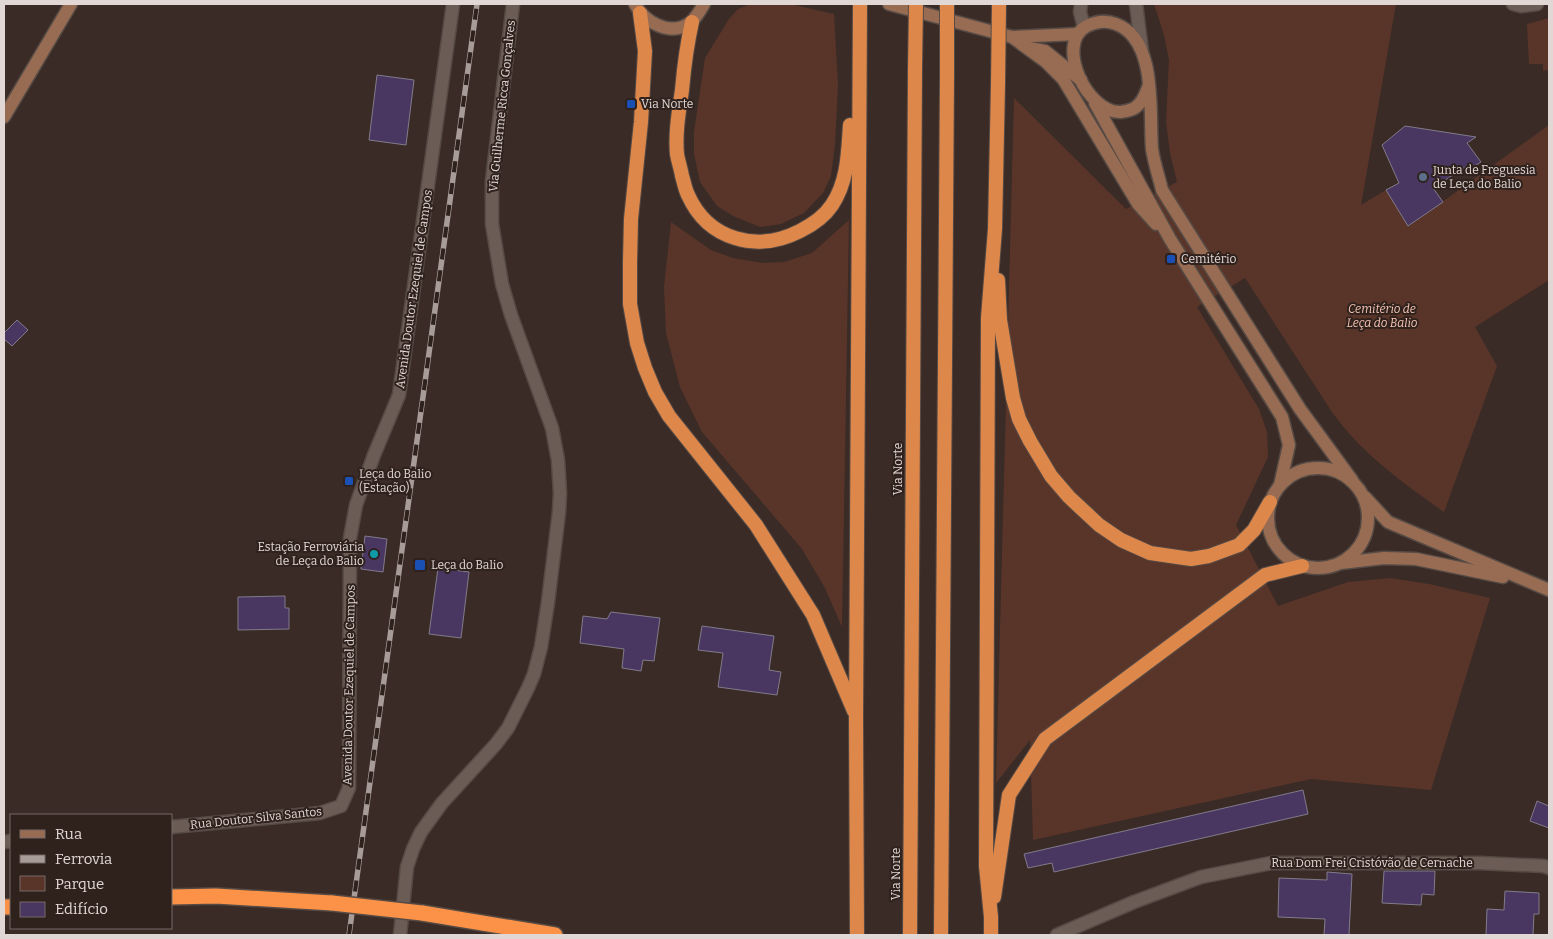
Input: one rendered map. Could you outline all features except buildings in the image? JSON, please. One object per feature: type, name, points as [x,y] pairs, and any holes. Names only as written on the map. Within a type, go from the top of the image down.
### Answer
[{"type":"highway","points":[[857,935],[856,718],[860,4]]},
{"type":"highway","name":"Via Norte","points":[[910,935],[916,4]]},
{"type":"highway","points":[[941,935],[947,4]]},
{"type":"highway","points":[[991,935],[986,866],[988,318],[995,229],[999,4]]},
{"type":"highway","points":[[638,8],[645,51],[641,122],[631,219],[630,304],[639,352],[655,392],[669,416],[756,525],[813,615],[856,718]]},
{"type":"highway","points":[[692,22],[677,127],[677,155],[688,194],[699,214],[711,227],[746,241],[771,242],[791,236],[813,225],[832,206],[841,190],[847,172],[853,76],[859,50]]},
{"type":"highway","points":[[995,229],[1000,320],[1013,398],[1030,441],[1051,476],[1069,497],[1099,525],[1121,540],[1150,553],[1191,559],[1209,556],[1239,545],[1254,530],[1270,502]]},
{"type":"highway","points":[[991,917],[1009,795],[1045,738],[1265,576],[1302,566]]},
{"type":"highway","points":[[172,897],[216,896],[332,902],[422,913],[555,935]]},
{"type":"main road","points":[[4,118],[71,4]]},
{"type":"main road","points":[[638,8],[653,23],[662,27],[678,28],[692,22],[704,4]]},
{"type":"main road","points":[[889,4],[1012,37],[1081,30],[1096,22],[1107,21],[1119,25],[1129,32],[1142,51],[1147,66],[1152,151],[1162,190],[1300,409],[1352,480],[1388,522],[1549,590]]},
{"type":"main road","points":[[1081,30],[1074,48],[1074,59],[1081,81],[1094,101],[1170,239],[1282,417],[1288,445],[1280,485],[1270,502],[1268,521],[1273,540],[1285,556],[1302,566],[1322,568],[1341,563],[1384,558],[1416,559],[1529,582]]},
{"type":"main road","points":[[1012,37],[1046,62],[1062,79],[1138,204],[1170,239]]},
{"type":"main road","points":[[1024,47],[1045,51],[1081,81]]},
{"type":"main road","points":[[1094,101],[1104,108],[1116,112],[1128,111],[1137,106],[1144,98],[1149,85]]},
{"type":"main road","points":[[1280,485],[1296,473],[1315,468],[1335,470],[1352,480]]},
{"type":"main road","points":[[1341,563],[1357,551],[1366,534],[1369,514],[1364,495]]},
{"type":"street","name":"Avenida Doutor Ezequiel de Campos","points":[[341,806],[349,788],[350,538],[356,505],[374,454],[399,394],[453,4]]},
{"type":"street","name":"Via Guilherme Ricca Gonçalves","points":[[400,935],[407,867],[421,832],[442,803],[496,744],[508,728],[534,674],[541,647],[548,602],[559,512],[558,460],[552,428],[511,315],[502,284],[492,224],[492,182],[513,4]]},
{"type":"street","points":[[1081,4],[1081,30]]},
{"type":"street","points":[[1136,4],[1142,51]]},
{"type":"street","points":[[1513,4],[1521,6],[1537,4]]},
{"type":"street","name":"Rua Doutor Silva Santos","points":[[172,827],[320,813],[341,806]]},
{"type":"street","name":"Rua Dom Frei Cristóvão de Cernache","points":[[1056,935],[1134,902],[1201,877],[1271,863],[1480,863],[1544,866],[1549,868]]},
{"type":"green space","points":[[751,4],[790,4],[834,14],[838,85],[835,145],[831,176],[823,193],[804,213],[781,224],[760,227],[733,216],[717,206],[700,182],[694,154],[694,132],[705,58],[729,19],[738,9]]},
{"type":"green space","name":"Cemitério de Leça do Balio","points":[[1154,4],[1396,4],[1361,205],[1386,190],[1409,226],[1549,125],[1549,280],[1475,327],[1497,366],[1444,512],[1384,467],[1344,427],[1332,412],[1245,278],[1197,307],[1259,409],[1267,432],[1268,457],[1236,525],[1278,606],[1348,582],[1390,578],[1429,584],[1490,598],[1431,790],[1311,779],[1033,840],[1030,740],[996,783],[1014,98],[1126,209],[1177,182],[1170,153],[1166,122],[1169,60],[1164,35]]},
{"type":"green space","points":[[1549,18],[1549,70],[1543,71],[1543,64],[1529,64],[1527,24]]},
{"type":"green space","points":[[849,220],[842,627],[825,588],[802,549],[702,432],[680,387],[666,333],[664,287],[671,222],[711,250],[733,258],[763,263],[784,262],[812,253]]},
{"type":"railway","points":[[349,935],[477,4]]},
{"type":"place","name":"Via Norte","points":[[631,104]]},
{"type":"place","name":"Junta de Freguesia de Leça do Balio","points":[[1423,177]]},
{"type":"place","name":"Cemitério","points":[[1171,259]]},
{"type":"place","name":"Leça do Balio (Estação)","points":[[349,481]]},
{"type":"place","name":"Estação Ferroviária de Leça do Balio","points":[[374,554]]},
{"type":"place","name":"Leça do Balio","points":[[420,565]]}]
